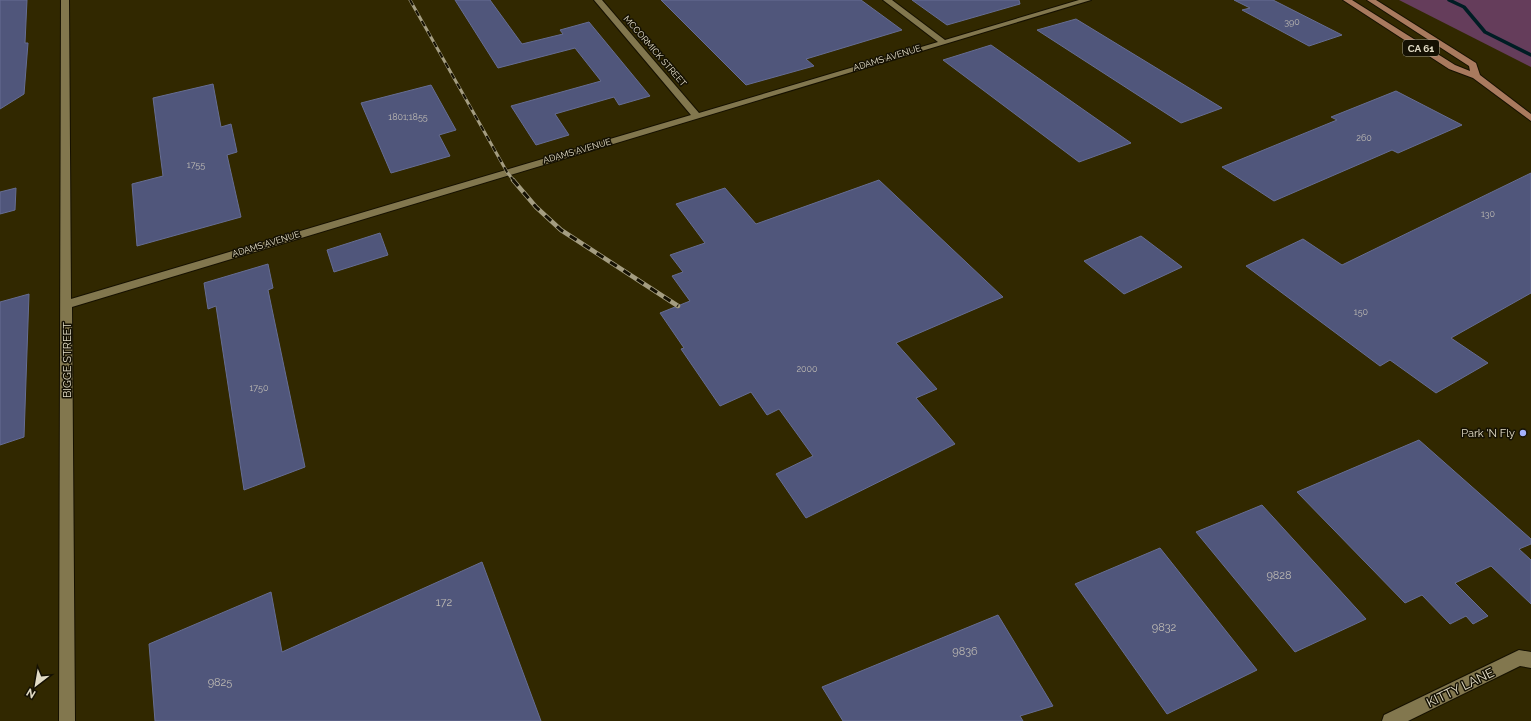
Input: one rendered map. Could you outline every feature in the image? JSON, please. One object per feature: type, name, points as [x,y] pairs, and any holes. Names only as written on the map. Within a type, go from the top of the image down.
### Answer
[{"type":"main road","name":"CA 61","points":[[1347,0],[1452,67],[1476,76],[1531,118]]},
{"type":"main road","name":"CA 61","points":[[1371,0],[1473,65],[1476,76]]},
{"type":"street","name":"BIGGE STREET","points":[[65,0],[67,721]]},
{"type":"street","name":"MCCORMICK STREET","points":[[598,0],[697,116]]},
{"type":"street","points":[[887,0],[943,42]]},
{"type":"street","name":"ADAMS AVENUE","points":[[67,304],[1087,0]]},
{"type":"street","name":"KITTY LANE","points":[[1390,721],[1519,658],[1531,660]]},
{"type":"shaded area","points":[[1399,0],[1531,0],[1531,67]]},
{"type":"building","points":[[0,0],[27,0],[25,43],[28,43],[24,94],[0,109]]},
{"type":"building","points":[[455,0],[490,0],[522,44],[563,34],[560,30],[589,22],[650,96],[619,105],[614,97],[555,114],[569,135],[536,145],[511,106],[601,81],[575,48],[498,68]]},
{"type":"building","points":[[661,0],[861,0],[902,30],[806,59],[814,66],[746,85]]},
{"type":"building","points":[[912,0],[1019,0],[1020,4],[947,25]]},
{"type":"building","points":[[1234,0],[1273,0],[1342,35],[1309,46],[1242,10],[1250,8]]},
{"type":"building","points":[[1076,19],[1222,108],[1181,123],[1037,30]]},
{"type":"building","points":[[991,45],[1131,143],[1079,162],[943,60]]},
{"type":"building","points":[[213,84],[221,127],[231,124],[237,152],[227,155],[241,217],[137,246],[132,184],[163,176],[153,98]]},
{"type":"building","points":[[431,85],[456,130],[439,135],[450,156],[391,173],[361,103]]},
{"type":"building","points":[[1396,91],[1462,125],[1398,153],[1392,150],[1274,201],[1222,167],[1337,120],[1331,117]]},
{"type":"building","points":[[1531,173],[1531,293],[1451,338],[1488,363],[1436,393],[1390,360],[1380,366],[1246,266],[1303,239],[1342,265]]},
{"type":"building","points":[[879,180],[1003,297],[896,343],[937,389],[916,398],[955,444],[806,518],[776,474],[813,456],[779,409],[767,415],[751,392],[720,406],[681,349],[684,348],[660,313],[690,301],[672,276],[683,272],[670,255],[705,243],[676,204],[725,188],[756,224]]},
{"type":"building","points":[[16,188],[15,210],[0,214],[0,192]]},
{"type":"building","points":[[380,233],[388,255],[334,272],[327,250]]},
{"type":"building","points":[[1141,236],[1182,267],[1124,294],[1084,261]]},
{"type":"building","points":[[268,264],[273,288],[268,290],[305,467],[244,490],[216,306],[208,309],[204,283]]},
{"type":"building","points":[[29,294],[24,437],[0,445],[0,302]]},
{"type":"building","points":[[1419,440],[1531,539],[1531,544],[1519,549],[1531,560],[1531,604],[1491,566],[1455,583],[1488,616],[1473,624],[1466,616],[1450,624],[1422,595],[1405,603],[1297,492]]},
{"type":"building","points":[[1262,505],[1366,619],[1295,652],[1196,532]]},
{"type":"building","points":[[1160,548],[1257,670],[1167,714],[1075,584]]},
{"type":"building","points":[[482,562],[541,721],[155,721],[149,644],[271,592],[282,652]]},
{"type":"building","points":[[998,615],[1053,706],[1020,716],[1023,721],[843,721],[822,687]]},
{"type":"waterway","points":[[1449,0],[1464,7],[1485,32],[1531,55]]},
{"type":"railway","points":[[410,0],[507,172],[514,181]]},
{"type":"railway","points":[[513,180],[536,207],[561,230],[678,306]]},
{"type":"place","name":"Park 'N Fly","points":[[1523,433]]}]
